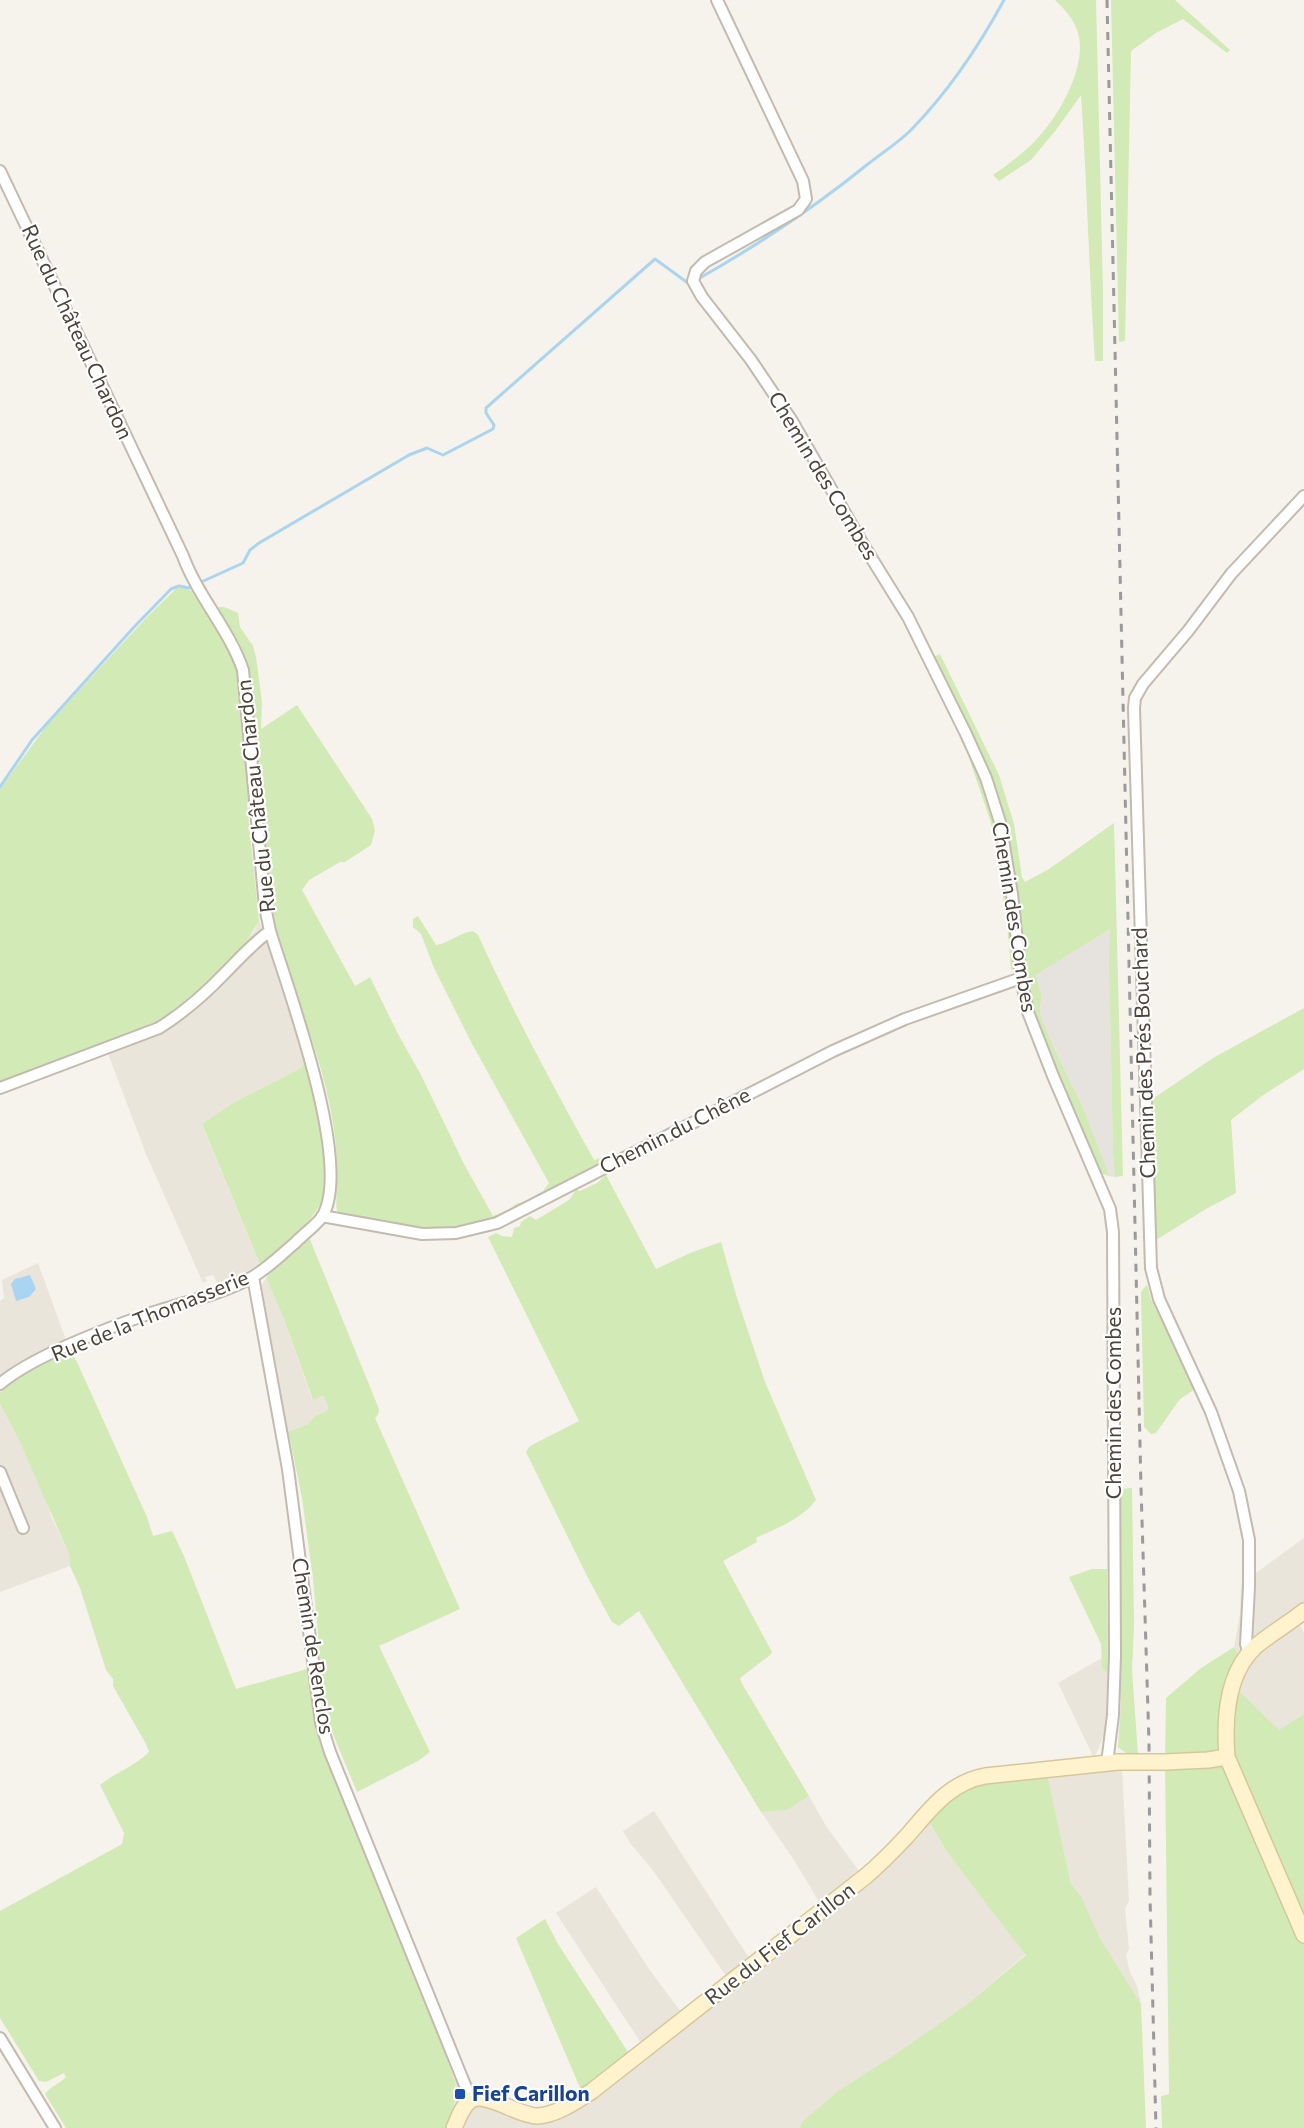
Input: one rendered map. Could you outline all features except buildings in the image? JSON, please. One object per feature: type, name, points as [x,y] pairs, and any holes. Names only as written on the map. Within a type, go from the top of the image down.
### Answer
[{"type":"street","name":"Chemin des Combes","points":[[717,0],[803,181],[806,199],[798,210],[698,268],[694,281],[792,421],[864,546],[908,616],[986,778],[1000,822],[1012,894],[1021,978],[1028,1012],[1039,1044],[1106,1197],[1112,1220],[1115,1655],[1112,1763]]},
{"type":"street","name":"Rue du Château Chardon","points":[[0,171],[196,586],[228,636],[243,670],[263,893],[270,931],[316,1082],[325,1121],[331,1181],[322,1216]]},
{"type":"street","name":"Chemin des Prés Bouchard","points":[[1249,1654],[1246,1644],[1250,1587],[1249,1540],[1242,1502],[1221,1437],[1201,1387],[1159,1299],[1151,1268],[1134,708],[1135,698],[1143,684],[1188,631],[1231,574],[1304,496]]},
{"type":"street","points":[[0,1088],[159,1028],[204,994],[253,944],[270,931]]},
{"type":"street","name":"Chemin du Chêne","points":[[322,1216],[422,1234],[456,1233],[497,1223],[832,1051],[904,1019],[1021,978]]},
{"type":"street","name":"Rue de la Thomasserie","points":[[0,1384],[31,1364],[65,1347],[126,1322],[253,1277],[283,1253],[322,1216]]},
{"type":"street","name":"Chemin de Renclos","points":[[253,1277],[288,1469],[316,1697],[323,1730],[471,2100]]},
{"type":"street","points":[[0,1472],[23,1528]]},
{"type":"street","points":[[1304,1611],[1263,1641],[1243,1661],[1233,1682],[1227,1715],[1227,1756],[1304,1935]]},
{"type":"street","name":"Rue du Fief Carillon","points":[[471,2100],[482,2098],[526,2115],[543,2115],[592,2091],[866,1876],[896,1848],[930,1809],[957,1785],[985,1776],[1112,1763],[1208,1760],[1227,1756]]},
{"type":"street","points":[[0,2038],[55,2128]]},
{"type":"street","points":[[454,2128],[464,2108],[471,2100]]},
{"type":"shaded area","points":[[259,920],[306,1060],[301,1068],[233,1103],[202,1125],[260,1264],[219,1286],[213,1275],[205,1277],[207,1281],[203,1283],[146,1154],[104,1043],[144,1028],[153,1022],[158,1023],[188,1000],[213,978],[254,932]]},
{"type":"shaded area","points":[[1110,929],[1115,1177],[1109,1176],[1104,1166],[1084,1110],[1041,1017],[1042,997],[1036,975]]},
{"type":"shaded area","points":[[38,1263],[70,1351],[15,1379],[0,1393],[0,1301],[4,1298],[2,1280]]},
{"type":"shaded area","points":[[266,1278],[284,1319],[312,1399],[323,1395],[328,1406],[327,1411],[316,1416],[308,1424],[285,1433],[260,1288]]},
{"type":"shaded area","points":[[0,1404],[46,1499],[51,1516],[69,1554],[70,1566],[0,1592]]},
{"type":"shaded area","points":[[1304,1538],[1304,1617],[1299,1622],[1304,1633],[1304,1714],[1279,1731],[1229,1681],[1239,1655],[1234,1647],[1240,1614],[1241,1584]]},
{"type":"shaded area","points":[[1102,1658],[1102,1667],[1108,1673],[1108,1715],[1105,1733],[1094,1758],[1058,1683]]},
{"type":"shaded area","points":[[1122,1769],[1129,1901],[1125,1909],[1129,1949],[1126,1955],[1141,2004],[1100,1938],[1081,1896],[1071,1884],[1048,1778]]},
{"type":"shaded area","points":[[809,1796],[826,1826],[859,1871],[879,1856],[919,1812],[930,1823],[947,1852],[1026,1954],[966,2005],[801,2123],[800,2128],[446,2128],[452,2118],[455,2081],[467,2079],[492,2094],[536,2110],[570,2097],[643,2046],[556,1913],[596,1887],[649,1969],[681,2012],[726,1976],[623,1831],[654,1811],[749,1958],[820,1903],[761,1812],[787,1810]]},
{"type":"green space","points":[[1055,0],[1096,0],[1103,361],[1095,361],[1081,95],[1031,160],[999,181],[993,175],[1024,152],[1043,132],[1070,88],[1080,55],[1079,39],[1075,25]]},
{"type":"green space","points":[[1111,0],[1175,0],[1230,50],[1227,53],[1183,19],[1156,33],[1131,51],[1125,341],[1119,342]]},
{"type":"green space","points":[[177,588],[197,593],[224,643],[233,654],[241,676],[252,801],[247,804],[259,921],[243,947],[213,978],[158,1023],[153,1022],[144,1028],[0,1081],[0,789],[47,725],[146,618]]},
{"type":"green space","points":[[213,607],[224,607],[238,613],[240,627],[253,646],[262,702],[261,729],[297,705],[372,819],[375,831],[371,845],[345,862],[340,862],[309,880],[302,890],[355,986],[370,977],[464,1164],[493,1216],[528,1200],[543,1191],[549,1183],[471,1042],[434,968],[421,934],[413,927],[413,919],[418,916],[436,945],[468,932],[473,931],[478,935],[534,1049],[594,1160],[608,1156],[609,1159],[502,1216],[461,1228],[430,1231],[343,1217],[338,1212],[336,1207],[337,1159],[325,1085],[315,1049],[303,1014],[300,1012],[267,897],[275,889],[267,889],[247,667]]},
{"type":"green space","points":[[940,654],[999,775],[1014,824],[1022,877],[1025,882],[1049,869],[1114,823],[1123,1176],[1115,1177],[1113,1154],[1110,929],[1036,975],[1042,997],[1041,1017],[1084,1110],[1109,1176],[1100,1173],[1033,1019],[1024,967],[1011,970],[1007,923],[994,838],[969,758],[978,753],[933,657]]},
{"type":"green space","points":[[1304,1008],[1304,1069],[1262,1096],[1231,1120],[1236,1193],[1156,1240],[1152,1179],[1151,1100],[1213,1058]]},
{"type":"green space","points":[[306,1060],[325,1151],[325,1187],[321,1202],[310,1219],[285,1244],[260,1264],[202,1124],[233,1103],[301,1068]]},
{"type":"green space","points":[[606,1175],[656,1269],[721,1242],[765,1382],[816,1500],[804,1513],[756,1538],[757,1542],[723,1561],[772,1652],[740,1678],[809,1796],[787,1810],[761,1812],[639,1611],[619,1626],[612,1622],[526,1452],[530,1446],[579,1421],[488,1237],[496,1233],[512,1237],[514,1228],[520,1226],[521,1222],[530,1216],[536,1220],[569,1200],[576,1190],[580,1191],[597,1183]]},
{"type":"green space","points":[[309,1237],[379,1409],[375,1418],[460,1609],[379,1646],[430,1752],[418,1761],[357,1792],[328,1722],[302,1498],[290,1439],[285,1433],[308,1424],[315,1416],[327,1411],[328,1406],[323,1395],[313,1400],[284,1319],[266,1278],[275,1266]]},
{"type":"green space","points":[[1147,1284],[1151,1299],[1195,1386],[1192,1391],[1180,1399],[1156,1433],[1151,1434],[1144,1427],[1141,1292]]},
{"type":"green space","points":[[70,1351],[147,1517],[153,1536],[172,1531],[236,1689],[307,1669],[317,1721],[398,1926],[455,2081],[453,2111],[446,2128],[66,2128],[45,2094],[66,2077],[64,2073],[46,2082],[39,2081],[0,2018],[0,1911],[122,1844],[124,1833],[100,1785],[149,1752],[113,1686],[113,1679],[106,1670],[80,1588],[70,1566],[69,1554],[19,1440],[0,1404],[0,1393],[15,1379]]},
{"type":"green space","points":[[1132,1488],[1134,1625],[1132,1669],[1138,1755],[1127,1754],[1118,1747],[1121,1703],[1118,1669],[1119,1489]]},
{"type":"green space","points":[[1092,1569],[1107,1569],[1108,1673],[1102,1667],[1101,1644],[1069,1577]]},
{"type":"green space","points":[[1234,1647],[1239,1655],[1229,1681],[1279,1730],[1304,1714],[1304,2128],[1162,2128],[1161,2096],[1169,2094],[1166,1698],[1201,1668]]},
{"type":"green space","points":[[1048,1778],[1071,1884],[1081,1896],[1100,1938],[1141,2004],[1146,2128],[800,2128],[801,2123],[837,2092],[966,2005],[1026,1955],[947,1852],[930,1823],[952,1800],[969,1788],[991,1781]]},
{"type":"green space","points":[[545,1919],[558,1944],[630,2055],[581,2090],[516,1938]]},
{"type":"water","points":[[30,1275],[36,1289],[29,1297],[16,1301],[11,1284],[15,1279]]},
{"type":"waterway","points":[[698,279],[807,210],[906,134],[938,100],[962,68],[1004,0]]},
{"type":"waterway","points":[[199,583],[243,563],[250,550],[259,543],[409,455],[427,448],[443,455],[493,429],[494,425],[486,413],[486,408],[655,259],[688,283]]},
{"type":"waterway","points":[[0,787],[32,740],[135,626],[171,589],[179,586],[190,588],[193,586]]},
{"type":"railway","points":[[1107,0],[1141,1488],[1149,1743],[1156,2128]]},
{"type":"place","name":"Fief Carillon","points":[[460,2094]]}]
